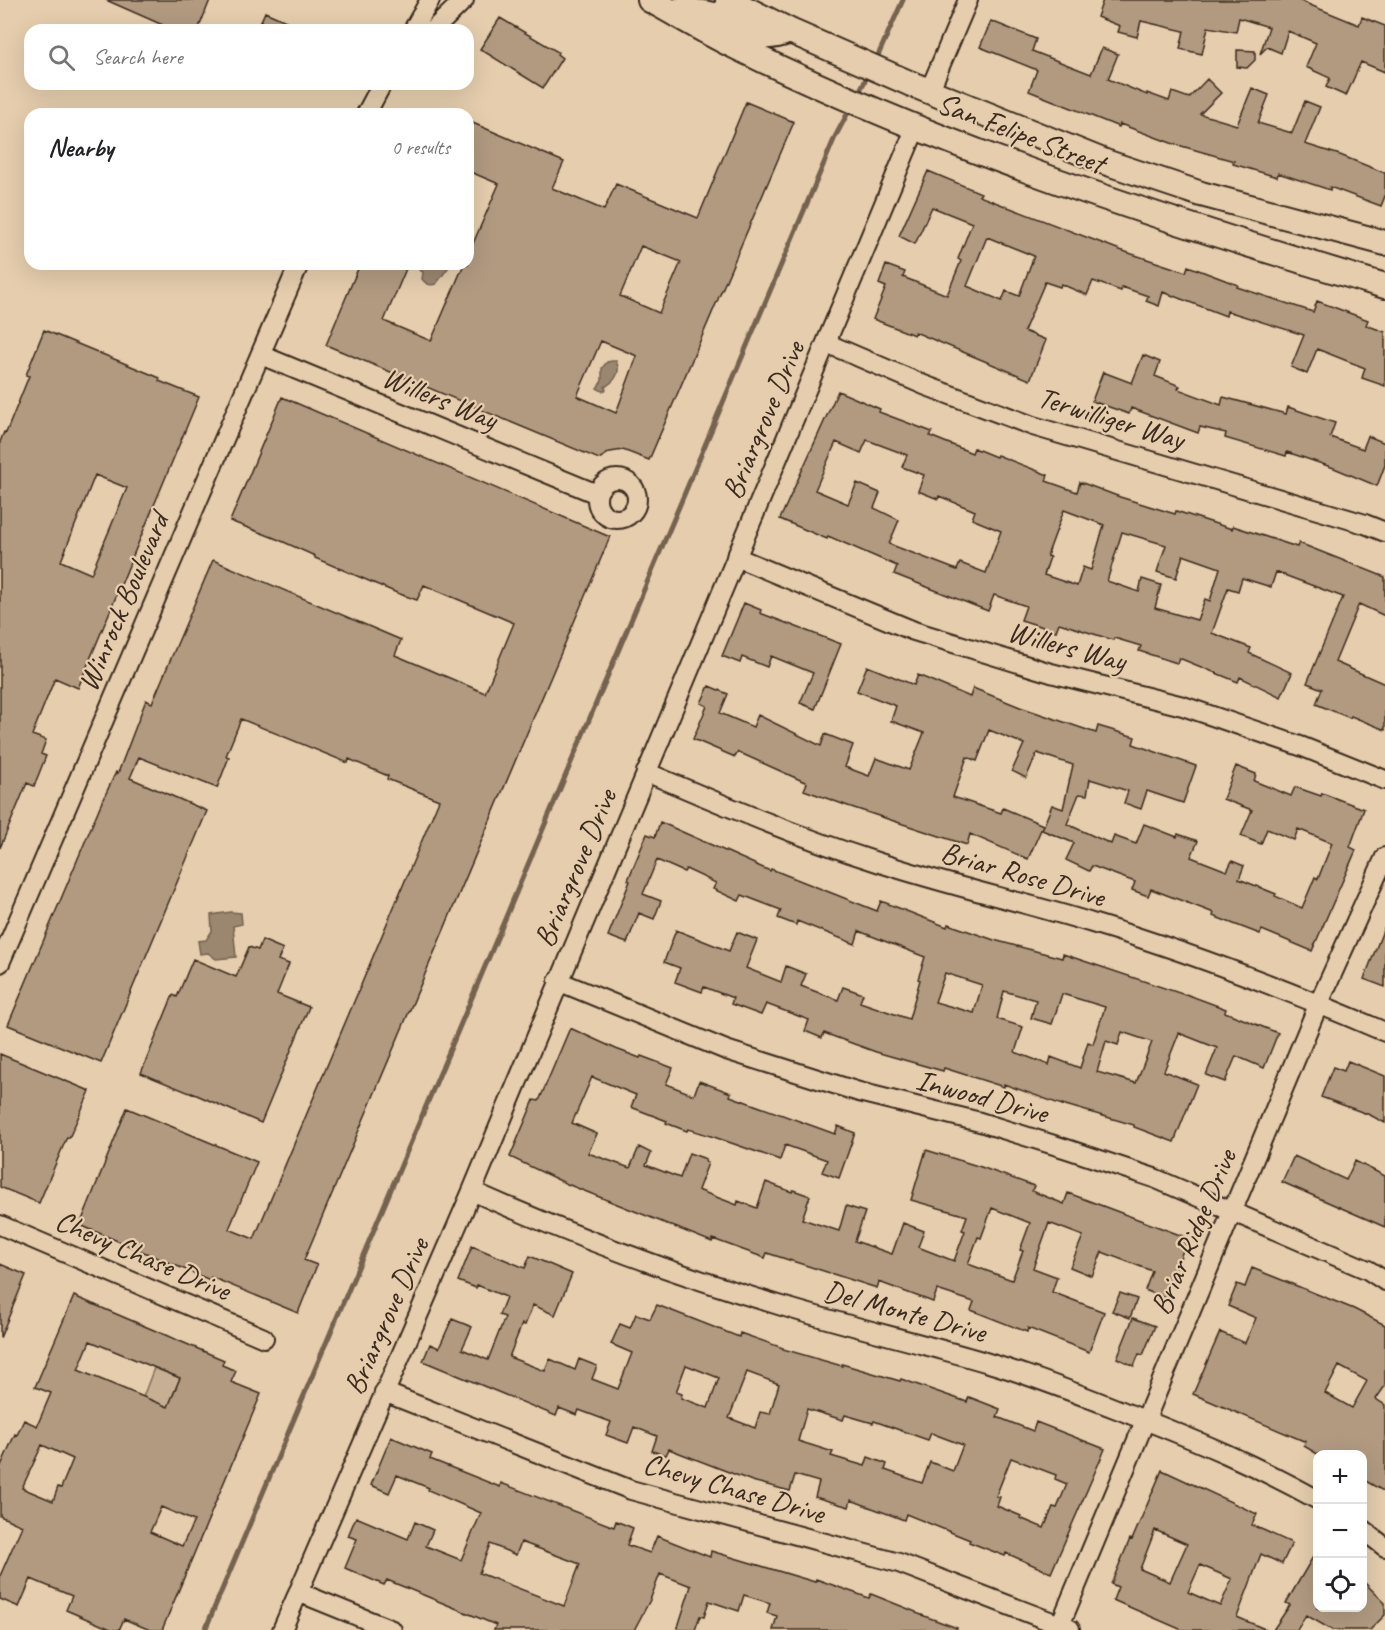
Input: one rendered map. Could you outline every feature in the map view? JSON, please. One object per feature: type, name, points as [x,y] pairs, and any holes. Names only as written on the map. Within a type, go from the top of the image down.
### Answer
[{"type":"main road","name":"San Felipe Street","points":[[728,0],[843,55],[1105,162],[1201,194],[1385,243]]},
{"type":"main road","name":"San Felipe Street","points":[[657,4],[732,45],[832,93],[916,127],[1130,207],[1385,286]]},
{"type":"main road","points":[[657,4],[719,16],[760,37],[775,37],[790,31]]},
{"type":"main road","points":[[1257,248],[1268,211]]},
{"type":"street","points":[[416,24],[429,0]]},
{"type":"street","points":[[439,24],[464,0]]},
{"type":"street","points":[[919,87],[968,0]]},
{"type":"street","points":[[369,108],[379,90]]},
{"type":"street","name":"Briargrove Drive","points":[[282,1630],[472,1191],[916,127]]},
{"type":"street","name":"Winrock Boulevard","points":[[0,962],[296,270]]},
{"type":"street","name":"Terwilliger Way","points":[[826,344],[924,385],[1033,426],[1365,524],[1385,532]]},
{"type":"street","name":"Willers Way","points":[[261,355],[597,494]]},
{"type":"street","name":"Willers Way","points":[[736,558],[914,631],[1051,673],[1183,706],[1303,747],[1385,780]]},
{"type":"street","name":"Briar Rose Drive","points":[[646,772],[753,818],[874,862],[1164,945],[1319,1004],[1385,1032]]},
{"type":"street","name":"Briar Ridge Drive","points":[[1063,1628],[1146,1420],[1319,1004],[1385,857]]},
{"type":"street","name":"Inwood Drive","points":[[558,981],[726,1050],[859,1092],[980,1122],[1154,1178],[1368,1270],[1385,1281]]},
{"type":"street","name":"Del Monte Drive","points":[[472,1191],[669,1270],[783,1307],[994,1365],[1068,1390],[1211,1446],[1287,1482],[1313,1498]]},
{"type":"street","name":"Chevy Chase Drive","points":[[0,1225],[264,1338]]},
{"type":"street","name":"Chevy Chase Drive","points":[[384,1392],[631,1490],[899,1563],[1063,1628]]},
{"type":"street","points":[[1367,1533],[1385,1547]]},
{"type":"street","points":[[298,1592],[392,1630]]},
{"type":"shaded area","points":[[419,270],[446,270],[436,284],[431,285],[422,279],[423,272]]},
{"type":"shaded area","points":[[616,361],[618,373],[605,387],[606,390],[602,391],[597,388],[602,381],[602,368],[607,362]]},
{"type":"shaded area","points":[[241,913],[242,924],[233,926],[236,957],[216,959],[208,953],[200,954],[198,941],[206,940],[212,931],[211,915]]},
{"type":"shaded area","points":[[154,1368],[180,1378],[168,1407],[143,1397]]},
{"type":"building","points":[[106,0],[210,0],[200,24],[160,24]]},
{"type":"building","points":[[1103,0],[1298,0],[1359,25],[1362,17],[1385,26],[1385,72],[1361,62],[1346,96],[1326,87],[1330,78],[1306,67],[1316,43],[1288,31],[1281,53],[1267,47],[1260,54],[1269,27],[1239,18],[1236,32],[1208,27],[1202,54],[1180,49],[1184,31],[1141,21],[1137,37],[1118,32],[1120,26],[1097,17]]},
{"type":"building","points":[[265,12],[293,24],[260,24]]},
{"type":"building","points":[[500,18],[558,52],[557,54],[562,58],[543,88],[480,49]]},
{"type":"building","points":[[991,21],[1036,39],[1032,51],[1091,74],[1102,48],[1118,54],[1108,79],[1147,95],[1147,93],[1169,101],[1172,92],[1189,98],[1207,79],[1221,93],[1200,114],[1237,125],[1252,88],[1269,95],[1258,123],[1292,133],[1305,101],[1320,107],[1305,144],[1385,173],[1385,196],[1381,206],[1330,187],[1330,190],[1278,173],[1277,177],[1120,124],[1119,127],[1029,91],[1037,70],[980,47]]},
{"type":"building","points":[[1237,50],[1255,51],[1255,60],[1247,68],[1237,67]]},
{"type":"building","points":[[746,102],[794,122],[649,460],[623,450],[610,452],[599,459],[326,345],[357,270],[405,270],[384,321],[431,341],[461,270],[474,270],[474,241],[499,184],[474,174],[474,124],[564,162],[552,188],[604,210],[616,184],[698,218]],"holes":[[[641,246],[681,262],[659,313],[620,296]],[[601,341],[637,356],[616,413],[577,396]]]},
{"type":"building","points":[[928,171],[981,193],[979,196],[1120,250],[1186,272],[1188,266],[1238,285],[1237,287],[1313,312],[1317,301],[1368,320],[1366,325],[1385,332],[1385,386],[1362,378],[1365,368],[1317,349],[1307,374],[1291,367],[1304,335],[1227,311],[1226,316],[1163,292],[1159,306],[1146,301],[1148,296],[1122,287],[1121,291],[1093,281],[1087,295],[1061,284],[1060,287],[1045,282],[1024,331],[1046,340],[1030,380],[915,332],[914,335],[873,319],[886,287],[879,284],[886,265],[905,272],[903,277],[947,295],[961,261],[958,259],[972,223],[932,207],[915,244],[899,236]],"holes":[[[987,237],[1034,256],[1019,296],[1006,291],[1002,301],[967,286]]]},
{"type":"building","points":[[44,330],[160,378],[159,381],[199,397],[78,688],[55,678],[32,735],[46,740],[41,754],[46,756],[34,786],[27,783],[0,848],[0,442],[4,432],[6,433],[29,376],[26,375]],"holes":[[[95,475],[127,488],[91,574],[61,561]]]},
{"type":"building","points":[[1143,355],[1160,362],[1155,376],[1180,386],[1178,389],[1221,405],[1223,397],[1286,414],[1288,407],[1335,423],[1330,437],[1363,449],[1368,436],[1385,443],[1385,465],[1377,486],[1287,452],[1286,456],[1225,438],[1226,433],[1200,427],[1198,433],[1131,408],[1129,414],[1092,401],[1103,372],[1132,383]]},
{"type":"building","points":[[838,391],[880,409],[879,412],[932,432],[930,436],[972,453],[974,448],[996,457],[997,455],[1048,475],[1046,481],[1077,492],[1080,482],[1175,514],[1176,511],[1232,529],[1233,526],[1297,547],[1299,543],[1385,577],[1385,616],[1359,604],[1335,662],[1385,684],[1385,730],[1316,704],[1322,689],[1307,683],[1343,597],[1276,572],[1271,587],[1242,578],[1238,591],[1228,588],[1212,633],[1251,648],[1249,653],[1292,673],[1281,697],[1240,677],[1238,682],[1179,658],[1177,663],[1139,651],[1141,646],[1114,638],[1113,640],[1059,623],[1056,631],[1021,620],[1026,606],[994,595],[988,611],[894,574],[897,566],[828,536],[827,539],[780,519]],"holes":[[[867,440],[907,455],[902,467],[924,475],[918,491],[938,499],[939,496],[975,511],[972,519],[1001,531],[986,573],[960,563],[957,570],[889,544],[899,520],[874,508],[880,493],[857,483],[848,504],[815,490],[836,442],[861,453]],[[1064,510],[1104,525],[1091,570],[1083,567],[1077,586],[1044,575],[1050,557],[1047,556]],[[1122,532],[1166,545],[1157,572],[1176,578],[1183,555],[1220,568],[1210,601],[1205,599],[1197,620],[1155,608],[1161,585],[1142,579],[1139,592],[1107,581]]]},
{"type":"building","points":[[282,397],[610,537],[304,1260],[317,1265],[298,1313],[211,1277],[210,1280],[80,1225],[127,1108],[257,1162],[229,1229],[254,1239],[439,800],[387,779],[388,776],[349,759],[348,763],[241,719],[226,756],[229,757],[217,788],[139,757],[130,778],[207,811],[101,1063],[8,1025],[100,806],[116,772],[118,773],[146,700],[152,703],[213,560],[401,640],[395,655],[485,693],[514,623],[424,585],[417,600],[397,593],[277,539],[230,521]]},
{"type":"building","points":[[744,603],[761,610],[760,613],[841,644],[815,709],[800,703],[813,673],[771,656],[767,667],[742,657],[740,663],[722,656]]},
{"type":"building","points":[[867,666],[914,685],[918,675],[970,697],[973,688],[1096,733],[1098,726],[1135,737],[1133,744],[1196,766],[1183,803],[1147,791],[1141,809],[1124,803],[1128,791],[1090,779],[1087,795],[1079,794],[1067,824],[1111,844],[1114,836],[1136,844],[1144,824],[1177,837],[1178,834],[1198,841],[1191,857],[1227,871],[1232,861],[1244,866],[1239,879],[1276,894],[1275,896],[1302,908],[1315,877],[1318,879],[1332,843],[1298,829],[1294,840],[1267,829],[1261,844],[1241,836],[1252,810],[1223,799],[1236,766],[1256,774],[1254,781],[1291,796],[1295,787],[1321,796],[1322,793],[1364,809],[1350,847],[1356,850],[1312,951],[1262,930],[1260,934],[1213,916],[1214,913],[1151,889],[1148,896],[1132,890],[1135,882],[1092,866],[1089,871],[1066,860],[1074,843],[1042,830],[1052,805],[1063,809],[1073,765],[1037,753],[1026,778],[1012,771],[1024,744],[989,730],[977,761],[967,757],[953,797],[1001,813],[1003,808],[1043,825],[1028,859],[970,834],[967,845],[848,806],[804,790],[807,783],[738,752],[735,757],[693,739],[707,706],[701,703],[709,686],[728,694],[720,713],[753,727],[758,715],[821,746],[825,734],[853,745],[845,767],[869,776],[876,758],[909,770],[924,733],[891,721],[896,706],[857,691]]},
{"type":"building","points":[[660,822],[770,871],[771,869],[877,911],[881,901],[947,927],[948,924],[994,940],[1062,958],[1063,954],[1186,994],[1226,1009],[1225,1012],[1278,1033],[1264,1068],[1236,1056],[1225,1082],[1206,1075],[1217,1048],[1179,1033],[1164,1071],[1197,1084],[1174,1142],[1134,1127],[1134,1125],[1062,1105],[1004,1084],[1004,1087],[944,1068],[943,1071],[876,1052],[824,1033],[822,1038],[805,1031],[809,1020],[766,1004],[761,1015],[731,1004],[733,998],[704,987],[702,992],[675,982],[680,968],[664,962],[676,930],[729,951],[737,932],[757,940],[746,968],[781,982],[786,966],[806,974],[801,986],[838,1000],[843,987],[863,994],[860,1002],[909,1019],[925,957],[859,931],[855,944],[797,921],[796,925],[778,918],[781,910],[742,895],[739,901],[713,889],[716,883],[686,869],[684,872],[657,860],[643,894],[661,901],[654,919],[639,913],[627,943],[608,936],[647,834],[655,837]],"holes":[[[945,973],[982,985],[974,1013],[935,1002]],[[1004,991],[1036,1000],[1031,1018],[1052,1024],[1062,994],[1105,1007],[1093,1044],[1088,1042],[1080,1068],[1051,1057],[1049,1065],[1015,1052],[1023,1027],[997,1019]],[[1122,1032],[1152,1042],[1136,1083],[1097,1072],[1106,1041],[1118,1045]]]},
{"type":"building","points":[[1385,928],[1385,987],[1364,979]]},
{"type":"building","points":[[262,940],[283,949],[278,960],[289,964],[277,994],[309,1007],[261,1123],[141,1073],[173,995],[177,997],[193,959],[236,977],[249,947],[258,950]]},
{"type":"building","points":[[570,1028],[616,1049],[673,1068],[666,1084],[694,1095],[699,1081],[731,1093],[730,1096],[835,1134],[838,1126],[855,1133],[839,1178],[822,1172],[827,1160],[785,1145],[780,1160],[666,1123],[667,1121],[631,1107],[636,1095],[592,1077],[572,1123],[597,1134],[588,1153],[630,1168],[639,1147],[651,1153],[646,1165],[680,1178],[689,1153],[706,1159],[708,1163],[698,1190],[737,1205],[738,1201],[757,1208],[766,1182],[810,1196],[802,1219],[839,1231],[846,1206],[865,1212],[855,1241],[892,1254],[903,1223],[924,1231],[918,1247],[954,1261],[965,1231],[962,1230],[967,1216],[911,1200],[926,1150],[1034,1186],[1032,1191],[1064,1204],[1068,1193],[1188,1238],[1164,1298],[1145,1290],[1152,1271],[1102,1252],[1092,1276],[1070,1267],[1083,1236],[1049,1223],[1033,1268],[1057,1277],[1052,1292],[1104,1312],[1089,1352],[1028,1328],[1027,1332],[971,1310],[974,1302],[937,1290],[933,1302],[879,1282],[877,1288],[767,1253],[765,1258],[713,1239],[712,1242],[567,1184],[510,1157],[534,1100],[539,1101]],"holes":[[[992,1208],[1030,1223],[1012,1280],[968,1264]]]},
{"type":"building","points":[[0,1054],[90,1091],[69,1138],[67,1137],[39,1203],[0,1187]]},
{"type":"building","points":[[1348,1061],[1385,1076],[1385,1123],[1321,1097],[1333,1067],[1344,1071]]},
{"type":"building","points":[[1294,1156],[1346,1180],[1355,1161],[1385,1176],[1385,1227],[1282,1182]]},
{"type":"building","points":[[472,1246],[525,1268],[530,1256],[572,1274],[555,1315],[533,1305],[525,1325],[522,1324],[509,1357],[545,1371],[550,1359],[575,1370],[579,1359],[597,1366],[592,1379],[618,1389],[632,1353],[611,1344],[620,1324],[630,1328],[636,1314],[650,1319],[657,1305],[739,1337],[740,1333],[783,1349],[842,1366],[842,1364],[900,1381],[901,1379],[967,1402],[969,1397],[1000,1409],[997,1417],[1033,1431],[1036,1422],[1105,1449],[1051,1573],[1006,1553],[1005,1556],[969,1542],[970,1540],[906,1514],[904,1520],[851,1500],[849,1507],[815,1497],[819,1482],[795,1475],[790,1491],[752,1481],[669,1449],[666,1455],[652,1451],[657,1436],[634,1427],[628,1443],[606,1435],[611,1422],[579,1410],[577,1415],[559,1408],[556,1416],[423,1361],[430,1344],[439,1348],[452,1319],[472,1327],[462,1349],[488,1360],[505,1317],[499,1315],[506,1297],[477,1285],[476,1288],[458,1281]],"holes":[[[686,1365],[719,1378],[708,1408],[681,1398],[682,1394],[676,1392]],[[747,1372],[779,1384],[770,1414],[760,1412],[755,1428],[729,1418]],[[807,1409],[843,1420],[845,1415],[873,1423],[874,1421],[928,1440],[931,1433],[963,1445],[953,1471],[930,1462],[922,1483],[885,1470],[887,1464],[868,1457],[865,1466],[831,1456],[833,1452],[798,1441]],[[1011,1458],[1056,1475],[1055,1479],[1067,1484],[1057,1508],[1053,1507],[1044,1528],[997,1506],[1000,1497],[996,1496]]]},
{"type":"building","points":[[0,1264],[26,1275],[0,1338]]},
{"type":"building","points":[[1252,1268],[1354,1309],[1385,1325],[1385,1386],[1376,1399],[1385,1405],[1385,1492],[1367,1482],[1367,1450],[1313,1451],[1304,1446],[1306,1442],[1193,1394],[1220,1332],[1245,1343],[1256,1318],[1228,1306],[1237,1284],[1245,1287]],"holes":[[[1339,1366],[1367,1381],[1352,1408],[1325,1393]]]},
{"type":"building","points":[[1120,1293],[1137,1299],[1130,1318],[1112,1311]]},
{"type":"building","points":[[74,1296],[224,1360],[222,1365],[236,1371],[231,1382],[261,1394],[162,1630],[150,1630],[124,1619],[119,1630],[113,1630],[66,1610],[72,1596],[31,1579],[19,1607],[0,1599],[0,1576],[22,1526],[0,1516],[0,1468],[24,1420],[37,1426],[51,1393],[35,1387]],"holes":[[[90,1341],[180,1378],[168,1407],[78,1370]],[[42,1445],[73,1459],[53,1501],[22,1488]],[[161,1507],[194,1521],[182,1546],[150,1532]]]},
{"type":"building","points":[[1133,1318],[1155,1326],[1143,1355],[1139,1354],[1134,1366],[1117,1358]]},
{"type":"building","points":[[391,1437],[432,1454],[430,1459],[500,1487],[501,1483],[614,1527],[616,1521],[633,1528],[627,1545],[650,1553],[657,1536],[710,1557],[711,1551],[815,1582],[816,1579],[869,1598],[871,1594],[957,1628],[956,1630],[773,1630],[777,1616],[767,1613],[770,1603],[744,1595],[739,1611],[709,1601],[704,1617],[700,1616],[695,1630],[677,1630],[691,1586],[660,1574],[650,1600],[634,1630],[494,1630],[496,1625],[387,1580],[384,1585],[345,1568],[357,1539],[348,1536],[356,1517],[408,1539],[415,1522],[433,1530],[426,1546],[461,1560],[481,1513],[397,1475],[389,1493],[371,1485]],"holes":[[[521,1542],[580,1564],[564,1606],[479,1573],[490,1544],[516,1555]]]},
{"type":"building","points":[[1162,1470],[1257,1514],[1252,1525],[1292,1543],[1282,1564],[1261,1554],[1237,1617],[1267,1630],[1182,1630],[1113,1600],[1118,1587],[1111,1584],[1130,1539],[1132,1540]],"holes":[[[1155,1530],[1187,1544],[1170,1582],[1140,1569]],[[1200,1565],[1232,1579],[1220,1606],[1188,1592]]]},
{"type":"building","points":[[1313,1557],[1313,1612],[1367,1612],[1367,1585],[1385,1603],[1385,1615],[1370,1630],[1332,1630],[1306,1615],[1297,1630],[1273,1630],[1290,1605],[1286,1603]]},
{"type":"waterway","points":[[875,62],[903,0]]},
{"type":"waterway","points":[[857,96],[869,73]]},
{"type":"waterway","points":[[205,1630],[835,137],[851,107]]}]
